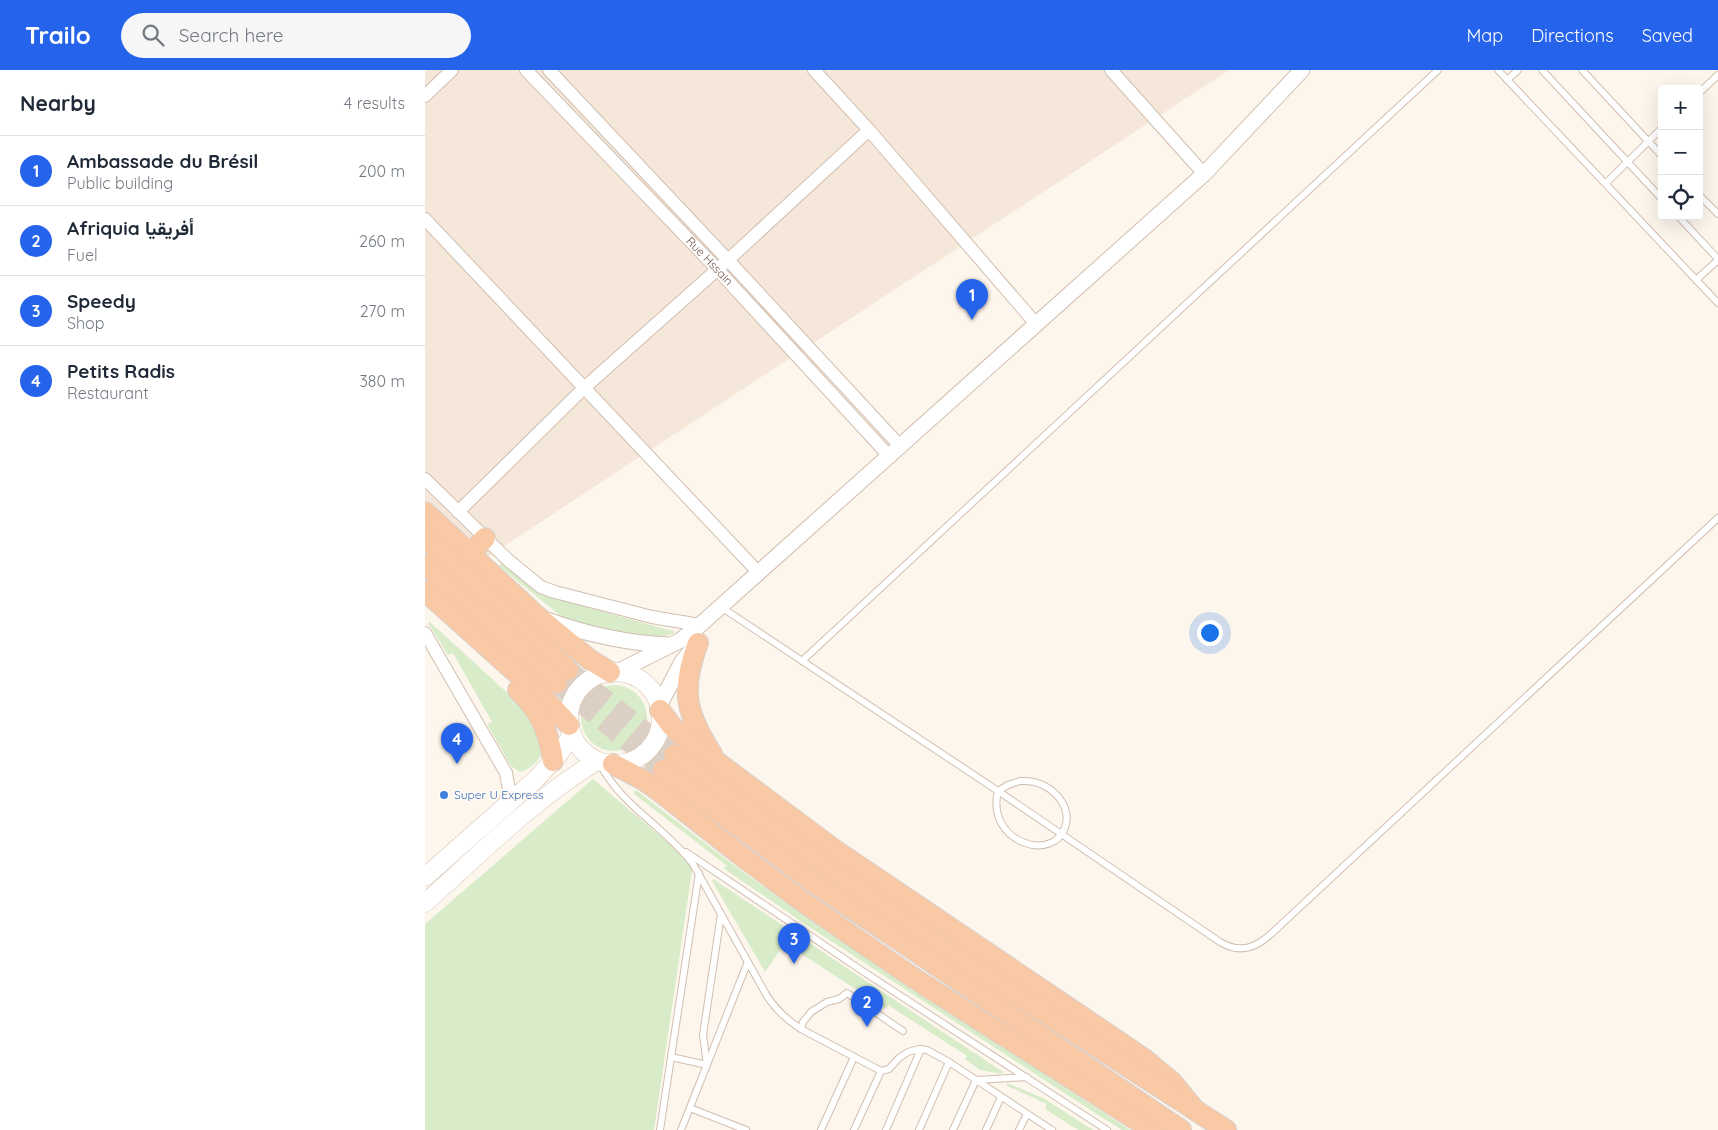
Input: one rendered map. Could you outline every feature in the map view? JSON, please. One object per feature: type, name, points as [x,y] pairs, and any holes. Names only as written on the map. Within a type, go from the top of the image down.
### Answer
[{"type":"highway","points":[[425,512],[538,617],[589,659],[614,672]]},
{"type":"highway","points":[[425,537],[563,676],[425,564]]},
{"type":"highway","points":[[470,554],[485,538]]},
{"type":"highway","points":[[425,591],[541,695],[570,730]]},
{"type":"highway","points":[[699,634],[691,662],[687,701],[694,724],[719,765]]},
{"type":"highway","points":[[483,643],[486,653],[497,670],[528,700],[541,718],[549,739],[553,761]]},
{"type":"highway","points":[[659,708],[671,725],[682,736],[835,850],[1143,1058],[1172,1082],[1195,1110]]},
{"type":"highway","points":[[603,762],[645,781],[802,901],[921,982],[1152,1130]]},
{"type":"highway","points":[[1181,1130],[814,883],[668,762],[913,926],[1226,1130]]},
{"type":"main road","points":[[425,877],[536,779],[553,761],[570,730],[571,706],[578,690],[593,678],[614,672],[628,674],[639,679],[651,691],[659,708],[661,722],[653,744],[646,753],[625,764],[603,762],[582,751],[570,730]]},
{"type":"main road","points":[[425,903],[516,822],[565,782],[603,762]]},
{"type":"street","points":[[425,96],[452,70]]},
{"type":"street","name":"Rue Hssain","points":[[525,70],[896,452]]},
{"type":"street","name":"Rue Hssain","points":[[549,70],[728,260],[896,452]]},
{"type":"street","points":[[813,70],[869,130],[1036,324]]},
{"type":"street","points":[[1111,70],[1204,174]]},
{"type":"street","points":[[659,708],[682,662],[699,634],[721,607],[1204,174],[1302,70]]},
{"type":"street","points":[[458,512],[585,388],[869,130]]},
{"type":"street","points":[[425,219],[758,572]]},
{"type":"street","points":[[425,479],[485,538],[541,587],[652,617],[699,634]]},
{"type":"street","points":[[538,617],[589,634],[649,644],[670,645]]},
{"type":"street","points":[[425,633],[506,773],[509,790],[504,807]]},
{"type":"street","points":[[614,672],[681,640],[699,634]]},
{"type":"street","points":[[506,773],[521,780],[536,779]]},
{"type":"lane","points":[[802,661],[1438,70]]},
{"type":"lane","points":[[1497,70],[1606,183],[1718,304]]},
{"type":"lane","points":[[1507,80],[1518,70]]},
{"type":"lane","points":[[1542,70],[1658,195]]},
{"type":"lane","points":[[1582,70],[1658,152]]},
{"type":"lane","points":[[1703,89],[1718,75]]},
{"type":"lane","points":[[1606,183],[1660,130]]},
{"type":"lane","points":[[1703,198],[1718,214]]},
{"type":"lane","points":[[1682,220],[1718,260],[1696,280]]},
{"type":"lane","points":[[721,607],[1225,944],[1239,949],[1254,947],[1272,933],[1718,518]]},
{"type":"lane","points":[[603,762],[618,791],[679,848],[699,873],[747,964],[772,1004],[790,1022],[881,1071],[889,1070],[907,1052],[921,1049],[933,1053],[1051,1130]]},
{"type":"lane","points":[[1019,781],[1037,783],[1048,788],[1061,800],[1065,808],[1066,822],[1061,834],[1049,842],[1040,845],[1031,845],[1017,840],[1005,830],[998,817],[996,802],[998,792],[1008,785],[1019,781]]},
{"type":"lane","points":[[679,848],[872,977],[1107,1130]]},
{"type":"lane","points":[[661,1130],[699,873]]},
{"type":"lane","points":[[707,1065],[703,1034],[721,914]]},
{"type":"lane","points":[[681,1130],[747,964]]},
{"type":"lane","points":[[801,1029],[811,1012],[827,1002],[839,999],[847,993],[903,1031]]},
{"type":"lane","points":[[886,1130],[921,1049]]},
{"type":"lane","points":[[671,1057],[707,1065]]},
{"type":"lane","points":[[821,1130],[854,1057]]},
{"type":"lane","points":[[919,1130],[949,1062]]},
{"type":"lane","points":[[854,1130],[881,1071]]},
{"type":"lane","points":[[976,1080],[1027,1077]]},
{"type":"lane","points":[[953,1130],[976,1080]]},
{"type":"lane","points":[[986,1130],[1001,1097]]},
{"type":"lane","points":[[690,1108],[746,1130]]},
{"type":"lane","points":[[1019,1130],[1027,1114]]},
{"type":"shaded area","points":[[425,70],[1229,70],[425,598]]},
{"type":"green space","points":[[502,562],[543,595],[676,632],[655,640],[588,630],[562,617],[499,566]]},
{"type":"green space","points":[[430,622],[513,698],[536,730],[540,740],[540,757],[524,771],[520,772],[511,766],[487,724],[492,722],[453,653],[448,655],[428,623]]},
{"type":"green space","points":[[614,685],[627,688],[637,695],[644,705],[647,718],[644,731],[637,741],[627,748],[614,751],[601,748],[591,741],[584,731],[581,718],[584,705],[591,695],[601,688]]},
{"type":"green space","points":[[593,779],[693,864],[654,1130],[425,1130],[425,924]]},
{"type":"green space","points":[[636,790],[731,863],[813,922],[1130,1130],[1122,1130],[1092,1111],[811,928],[723,868],[726,865],[634,794]]},
{"type":"green space","points":[[713,879],[1003,1072],[1003,1074],[980,1070],[965,1059],[967,1056],[888,1005],[886,1009],[785,943],[765,972],[712,881]]},
{"type":"green space","points":[[1007,1083],[1043,1098],[1093,1130],[1078,1130],[1045,1109],[1047,1104],[1007,1086]]},
{"type":"tunnel","points":[[568,670],[674,755]]},
{"type":"tunnel","points":[[557,683],[663,770]]},
{"type":"place","name":"Ambassade du Brésil","points":[[972,320]]},
{"type":"place","name":"Petits Radis","points":[[457,764]]},
{"type":"place","name":"Super U Express","points":[[444,795]]},
{"type":"place","name":"Speedy","points":[[794,964]]},
{"type":"place","name":"Afriquia أفريقيا","points":[[867,1027]]}]
